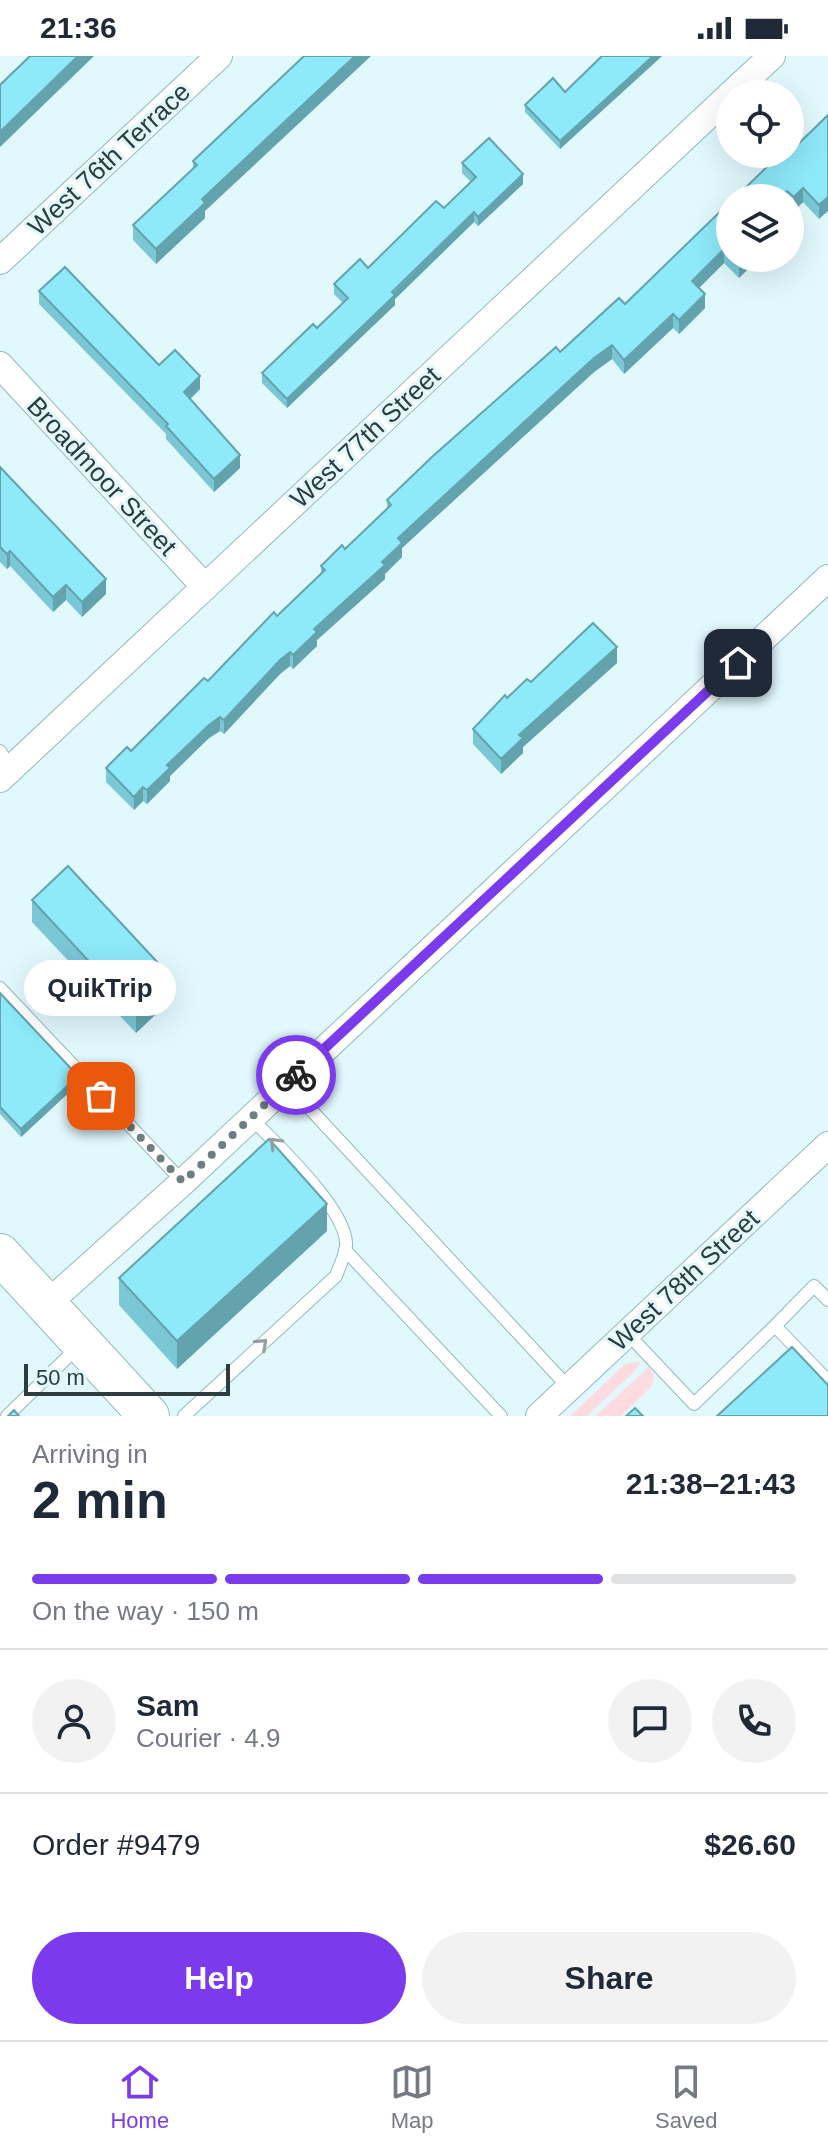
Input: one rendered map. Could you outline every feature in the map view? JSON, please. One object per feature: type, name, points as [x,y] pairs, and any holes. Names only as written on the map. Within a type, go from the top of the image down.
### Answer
[{"type":"main road","points":[[0,1254],[149,1416]]},
{"type":"street","name":"West 76th Terrace","points":[[0,261],[219,56]]},
{"type":"street","name":"West 77th Street","points":[[747,80],[772,56]]},
{"type":"street","name":"West 77th Street","points":[[4,766],[205,587],[716,109]]},
{"type":"street","name":"Broadmoor Street","points":[[0,365],[205,587]]},
{"type":"street","points":[[47,1304],[183,1182],[828,578]]},
{"type":"street","name":"West 78th Street","points":[[539,1416],[828,1145]]},
{"type":"lane","points":[[0,988],[183,1182]]},
{"type":"lane","points":[[287,1084],[569,1388]]},
{"type":"lane","points":[[184,1416],[336,1276],[345,1250],[339,1222],[314,1183],[251,1118]]},
{"type":"lane","points":[[345,1250],[501,1416]]},
{"type":"lane","points":[[627,1333],[694,1404],[814,1286],[828,1300]]},
{"type":"lane","points":[[775,1326],[828,1381]]},
{"type":"lane","points":[[13,1414],[82,1343]]},
{"type":"shaded area","points":[[641,1362],[636,1370],[587,1416],[570,1416],[625,1364]]},
{"type":"shaded area","points":[[649,1367],[654,1375],[652,1386],[621,1416],[595,1416]]},
{"type":"building","points":[[30,56],[78,56],[0,132],[0,85]]},
{"type":"building","points":[[304,56],[355,56],[202,199],[205,203],[156,249],[133,225],[197,165],[193,161]]},
{"type":"building","points":[[602,56],[653,56],[560,141],[525,105],[553,78],[565,92]]},
{"type":"building","points":[[828,115],[828,197],[819,205],[804,189],[804,184],[749,184],[766,168],[804,168],[804,138]]},
{"type":"building","points":[[489,138],[523,174],[478,217],[474,212],[392,292],[395,295],[287,399],[262,373],[313,324],[317,328],[348,298],[334,284],[360,259],[368,268],[436,201],[444,208],[476,177],[462,163]]},
{"type":"building","points":[[716,216],[716,257],[692,281],[705,294],[679,320],[673,314],[624,360],[612,345],[594,358],[398,538],[402,543],[382,562],[385,565],[314,629],[317,632],[293,655],[290,652],[280,660],[224,720],[220,717],[209,725],[167,765],[170,768],[147,790],[143,787],[134,797],[106,768],[127,747],[131,751],[204,678],[208,681],[274,612],[277,616],[325,570],[321,566],[342,545],[345,549],[391,505],[387,500],[433,456],[556,347],[560,352],[619,298],[625,304]]},
{"type":"building","points":[[65,267],[159,365],[175,350],[200,376],[184,392],[240,455],[214,479],[166,426],[168,424],[39,291]]},
{"type":"building","points":[[0,467],[106,579],[82,602],[66,585],[53,597],[10,551],[7,554],[0,547]]},
{"type":"building","points":[[593,623],[617,647],[519,735],[523,738],[501,759],[473,729],[505,695],[507,698],[527,679],[531,682]]},
{"type":"building","points":[[68,866],[172,978],[136,1012],[32,900]]},
{"type":"building","points":[[0,993],[78,1076],[21,1129],[0,1107]]},
{"type":"building","points":[[269,1139],[327,1204],[177,1341],[119,1278]]},
{"type":"building","points":[[792,1347],[828,1385],[828,1416],[717,1416]]},
{"type":"building","points":[[635,1408],[643,1416],[626,1416]]},
{"type":"way so far","points":[[101,1096],[183,1182],[296,1075]]},
{"type":"place","name":"QuikTrip","points":[[101,1096]]},
{"type":"route","points":[[296,1075],[738,663]]}]
